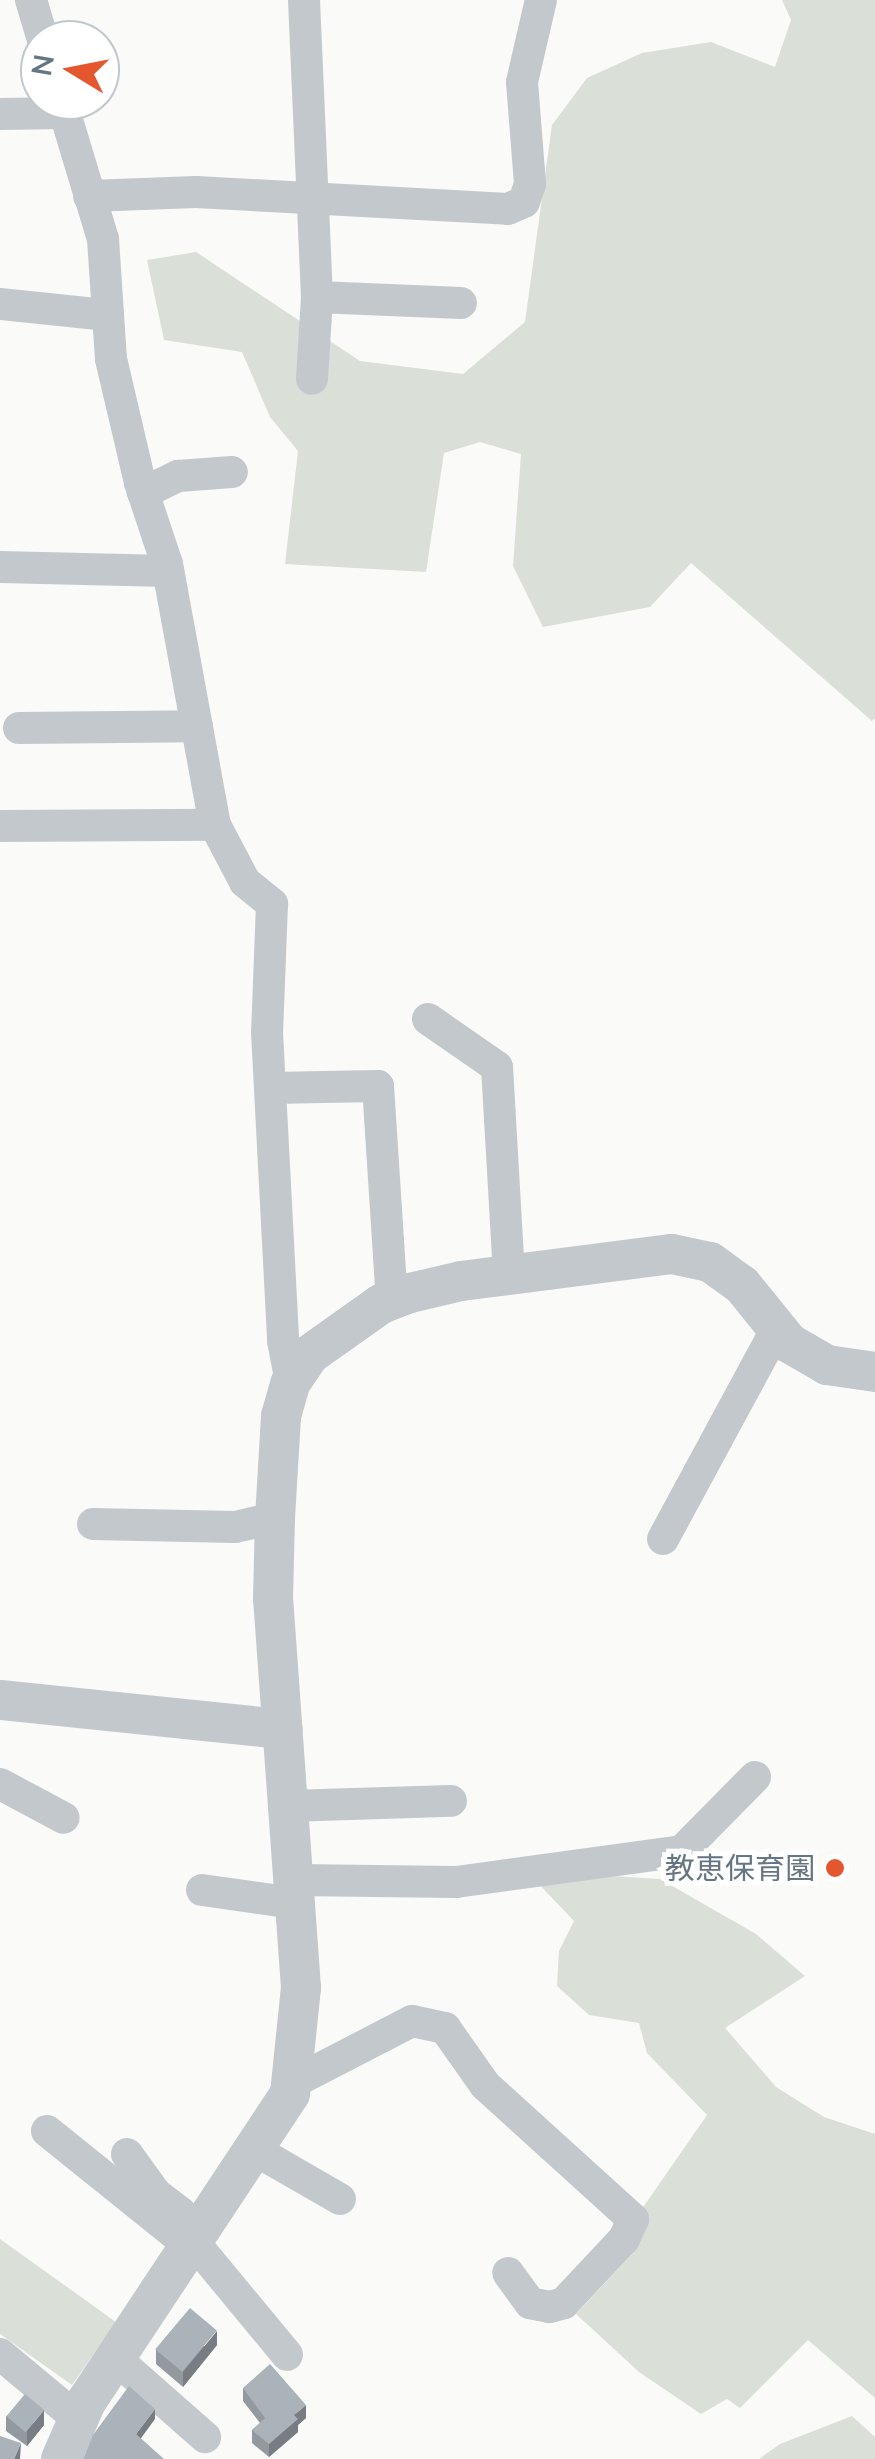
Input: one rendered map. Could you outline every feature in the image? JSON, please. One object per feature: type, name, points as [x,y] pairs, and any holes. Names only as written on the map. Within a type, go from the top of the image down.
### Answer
[{"type":"street","points":[[304,0],[317,297],[312,379]]},
{"type":"street","points":[[89,196],[196,192],[508,209],[524,202],[530,184],[522,82],[541,0]]},
{"type":"street","points":[[67,120],[108,274],[111,359],[143,492],[168,571],[215,825],[245,882],[272,904],[267,1032],[283,1341],[291,1382]]},
{"type":"street","points":[[317,297],[462,304]]},
{"type":"street","points":[[0,304],[107,315]]},
{"type":"street","points":[[143,492],[178,476],[232,472]]},
{"type":"street","points":[[0,567],[168,571]]},
{"type":"street","points":[[19,728],[197,726]]},
{"type":"street","points":[[0,826],[215,825]]},
{"type":"street","points":[[428,1019],[497,1068],[508,1274]]},
{"type":"street","points":[[270,1088],[378,1086],[392,1300]]},
{"type":"street","points":[[61,2459],[78,2419],[255,2150],[292,2084],[301,1988],[273,1598],[280,1416],[291,1382],[308,1354],[392,1300],[460,1281],[672,1254],[710,1262],[742,1285],[789,1343],[827,1364],[875,1372]]},
{"type":"street","points":[[663,1539],[776,1330]]},
{"type":"street","points":[[93,1524],[234,1527],[275,1518]]},
{"type":"street","points":[[0,1700],[284,1729]]},
{"type":"street","points":[[202,1890],[294,1891],[456,1882],[682,1851],[755,1777]]},
{"type":"street","points":[[0,1784],[64,1818]]},
{"type":"street","points":[[288,1806],[452,1801]]},
{"type":"street","points":[[292,2084],[412,2020],[445,2028],[485,2084],[633,2219],[624,2240],[564,2303],[550,2307],[530,2304],[508,2273]]},
{"type":"street","points":[[47,2130],[194,2238]]},
{"type":"street","points":[[255,2150],[340,2198]]},
{"type":"street","points":[[127,2154],[288,2354]]},
{"type":"street","points":[[116,2358],[205,2437]]},
{"type":"street","points":[[7,2372],[78,2419]]},
{"type":"shaded area","points":[[782,0],[875,0],[875,718],[872,721],[691,563],[650,607],[543,627],[513,566],[521,454],[480,442],[444,453],[426,572],[285,564],[298,451],[270,417],[242,352],[164,340],[147,260],[196,252],[360,361],[463,374],[525,322],[552,125],[587,78],[642,53],[711,42],[775,67],[791,20]]},
{"type":"shaded area","points":[[612,1876],[660,1879],[756,1934],[805,1976],[725,2028],[776,2087],[824,2117],[875,2134],[875,2398],[808,2340],[740,2408],[727,2399],[701,2414],[639,2372],[576,2314],[633,2253],[637,2216],[707,2115],[647,2053],[639,2023],[589,2015],[557,1986],[559,1951],[574,1921],[535,1880]]},
{"type":"shaded area","points":[[0,2239],[116,2322],[72,2385],[0,2334]]},
{"type":"shaded area","points":[[852,2416],[875,2437],[875,2459],[759,2459],[780,2444]]},
{"type":"building","points":[[190,2308],[217,2330],[182,2372],[155,2349]]},
{"type":"building","points":[[270,2364],[306,2405],[294,2415],[298,2419],[269,2444],[252,2430],[265,2418],[243,2388]]},
{"type":"building","points":[[129,2386],[155,2409],[136,2434],[164,2459],[83,2459],[93,2435]]},
{"type":"building","points":[[25,2394],[44,2410],[26,2432],[6,2416]]},
{"type":"building","points":[[0,2436],[21,2443],[14,2459],[0,2459]]},
{"type":"place","name":"教恵保育園","points":[[835,1868]]}]
